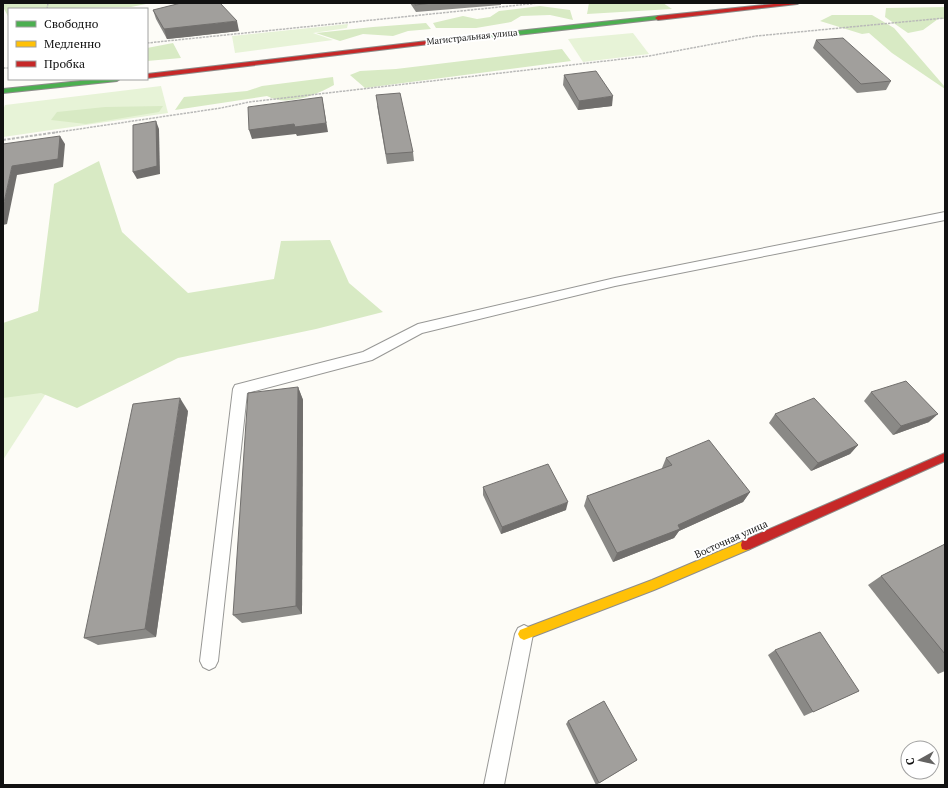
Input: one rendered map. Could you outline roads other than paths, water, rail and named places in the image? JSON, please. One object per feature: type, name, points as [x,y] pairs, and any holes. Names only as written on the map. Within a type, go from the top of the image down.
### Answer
[{"type":"main road","name":"Магистральная улица","points":[[148,76],[538,30],[797,3]]},
{"type":"main road","points":[[3,91],[108,80]]},
{"type":"main road","name":"Восточная улица","points":[[524,634],[654,585],[945,457]]},
{"type":"lane","points":[[209,661],[240,389],[367,356],[418,329],[615,282],[945,216]]},
{"type":"lane","points":[[494,785],[524,634]]}]
